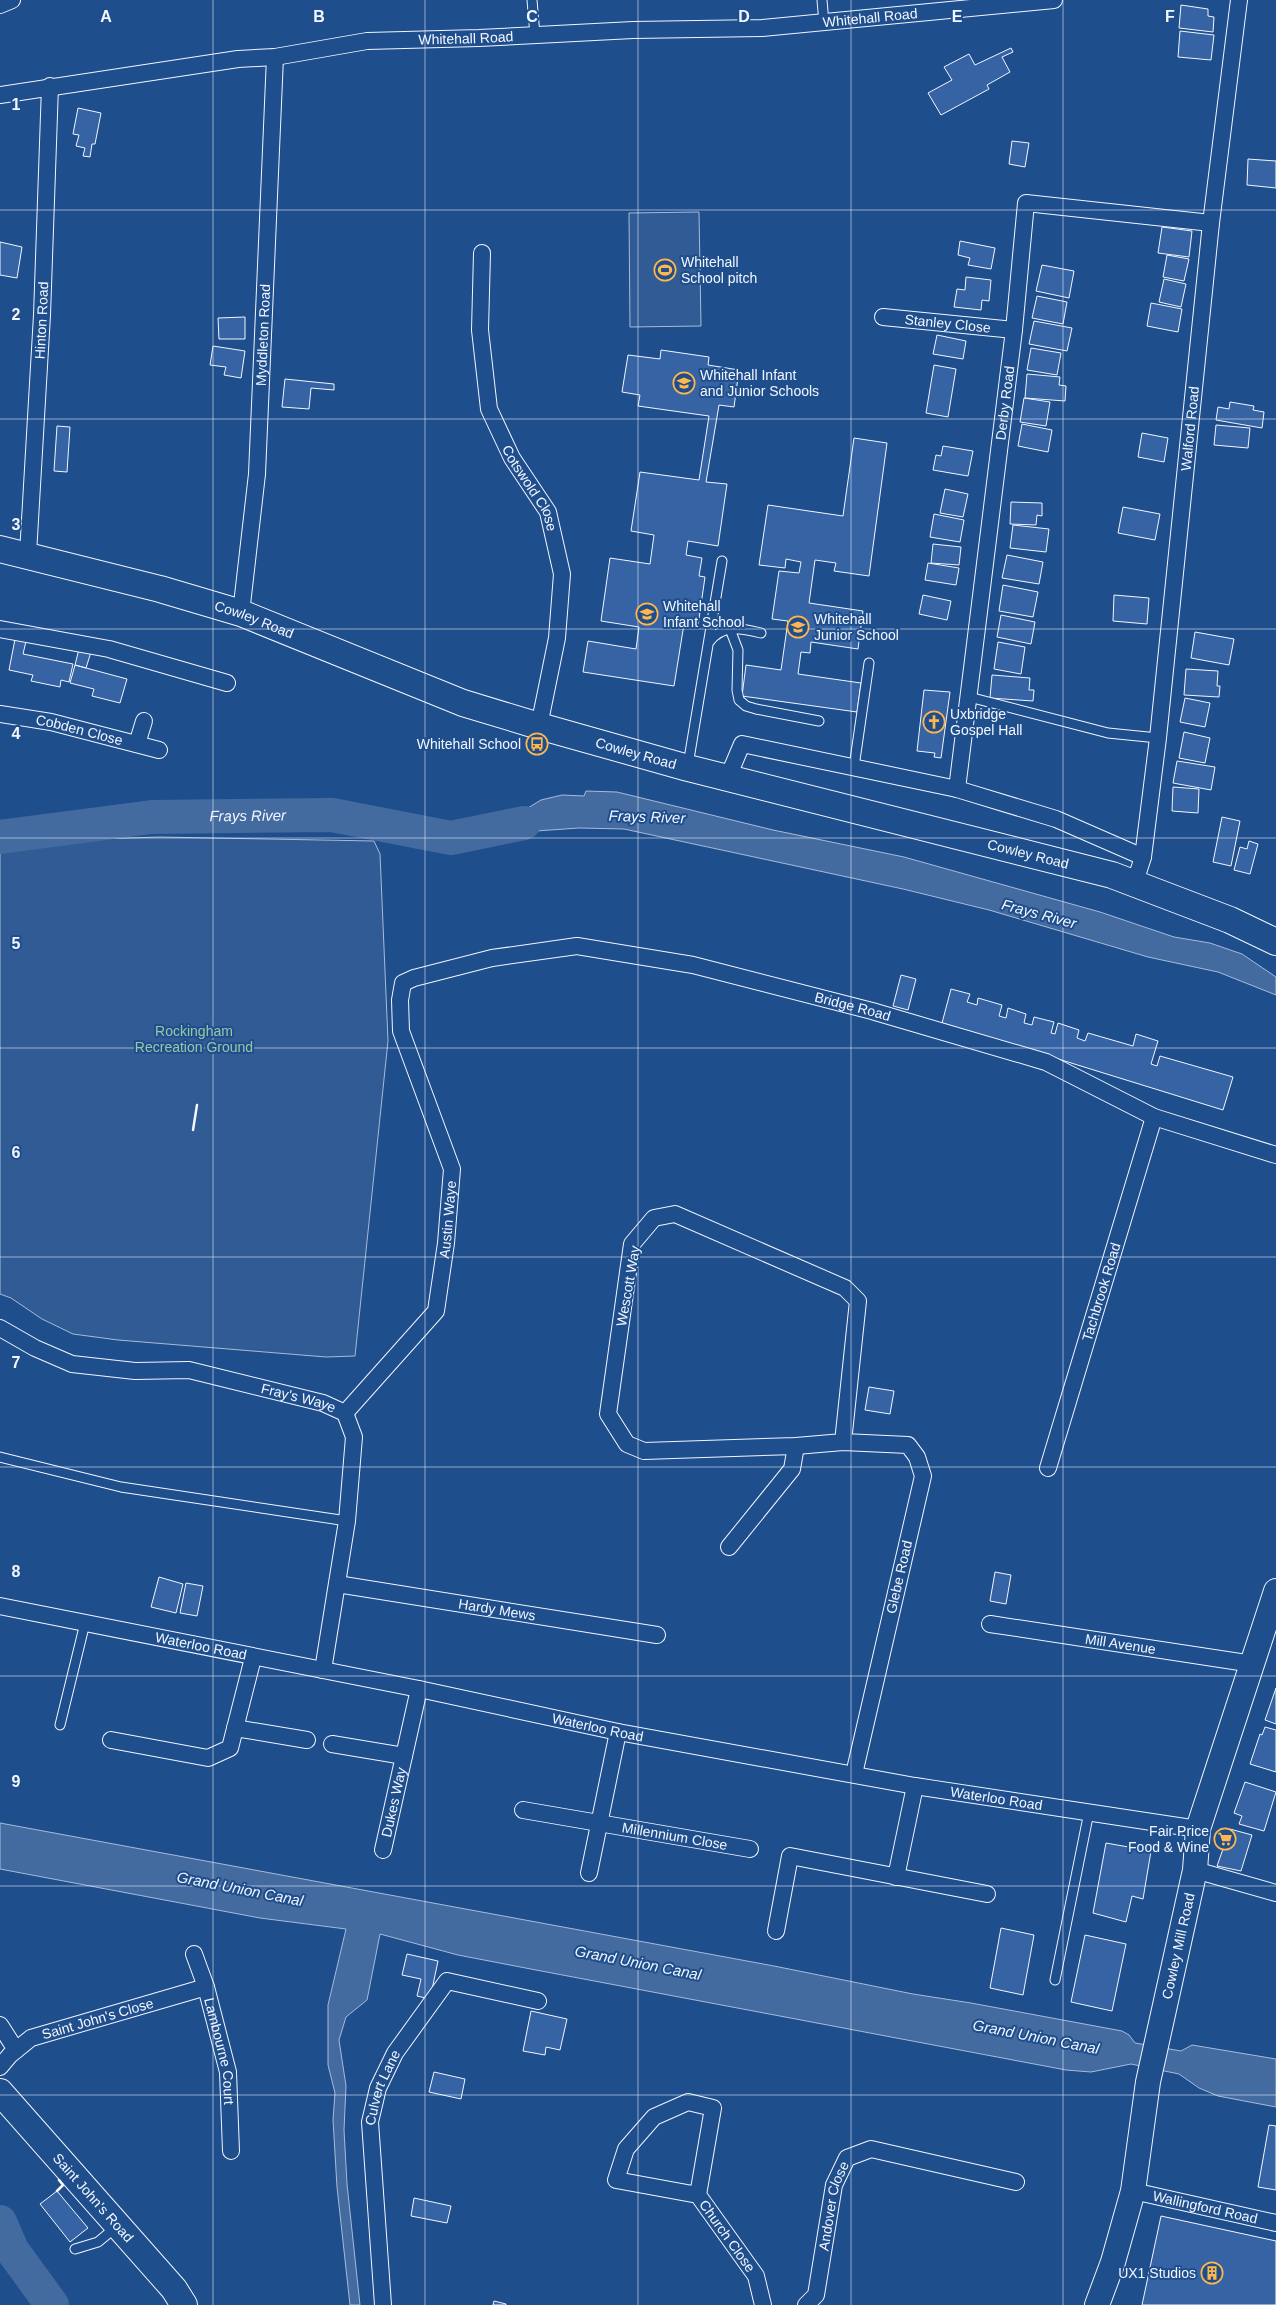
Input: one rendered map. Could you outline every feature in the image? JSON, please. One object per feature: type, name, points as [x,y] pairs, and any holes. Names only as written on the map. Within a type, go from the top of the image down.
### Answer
[{"type":"main road","name":"Cowley Road","points":[[0,549],[28,554],[160,588],[241,614],[463,702],[539,726],[688,768],[1063,861],[1135,882],[1230,920],[1276,942]]},
{"type":"main road","name":"Saint John's Road","points":[[0,2092],[174,2289],[184,2305]]},
{"type":"street","points":[[0,5],[12,0]]},
{"type":"street","name":"Whitehall Road","points":[[0,95],[238,59],[274,57],[367,41],[633,30],[762,28],[1054,0]]},
{"type":"street","name":"Walford Road","points":[[1135,882],[1143,857],[1158,738],[1211,223],[1239,0]]},
{"type":"street","name":"Myddleton Road","points":[[241,614],[257,474],[274,57]]},
{"type":"street","name":"Hinton Road","points":[[28,554],[42,315],[50,86]]},
{"type":"street","name":"Derby Road","points":[[957,789],[1014,330],[1026,203],[1211,223]]},
{"type":"street","name":"Cotswold Close","points":[[482,253],[480,330],[489,409],[512,458],[548,512],[562,574],[557,638],[539,726]]},
{"type":"street","name":"Stanley Close","points":[[883,317],[1014,330]]},
{"type":"street","points":[[0,629],[108,649],[228,683]]},
{"type":"street","name":"Cobden Close","points":[[0,714],[51,722],[159,750]]},
{"type":"street","points":[[137,744],[144,722]]},
{"type":"street","points":[[728,778],[742,744],[957,789],[1056,819],[1143,857]]},
{"type":"street","name":"Bridge Road","points":[[414,978],[492,958],[577,946],[693,965],[872,1011],[1046,1062],[1154,1118],[1276,1155]]},
{"type":"street","name":"Austin Waye","points":[[345,1413],[436,1310],[446,1243],[452,1169],[401,1031],[400,1000],[404,982],[414,978]]},
{"type":"street","name":"Tachbrook Road","points":[[1048,1468],[1154,1118]]},
{"type":"street","name":"Wescott Way","points":[[675,1214],[844,1288],[858,1301],[843,1442],[796,1446],[644,1451],[627,1444],[608,1414],[632,1244],[654,1218],[675,1214]]},
{"type":"street","name":"Fray's Waye","points":[[0,1328],[35,1348],[72,1364],[136,1371],[189,1370],[323,1403],[345,1413],[354,1437],[347,1520],[323,1670]]},
{"type":"street","name":"Glebe Road","points":[[843,1442],[908,1445],[917,1457],[923,1476],[854,1774]]},
{"type":"street","points":[[729,1547],[792,1469],[796,1446]]},
{"type":"street","name":"Hardy Mews","points":[[337,1584],[657,1634]]},
{"type":"street","name":"Cowley Mill Road","points":[[1097,2305],[1113,2262],[1133,2191],[1148,2082],[1195,1870],[1198,1829],[1253,1664],[1272,1616],[1276,1591]]},
{"type":"street","name":"Waterloo Road","points":[[0,1606],[253,1658],[419,1689],[618,1732],[915,1786],[1198,1829]]},
{"type":"street","name":"Mill Avenue","points":[[990,1624],[1253,1664]]},
{"type":"street","points":[[111,1740],[208,1758],[230,1748],[253,1658]]},
{"type":"street","name":"Dukes Way","points":[[383,1850],[419,1689]]},
{"type":"street","points":[[235,1728],[307,1740]]},
{"type":"street","points":[[589,1873],[618,1732]]},
{"type":"street","name":"Dukes Way","points":[[332,1744],[404,1756]]},
{"type":"street","points":[[896,1877],[915,1786]]},
{"type":"street","name":"Millennium Close","points":[[523,1810],[750,1849]]},
{"type":"street","points":[[776,1931],[790,1856],[987,1894]]},
{"type":"street","points":[[1195,1870],[1276,1893]]},
{"type":"street","name":"Lambourne Court","points":[[194,1954],[206,1987],[228,2072],[231,2151]]},
{"type":"street","name":"Culvert Lane","points":[[383,2305],[370,2122],[378,2088],[395,2053],[447,1981],[538,2001]]},
{"type":"street","name":"Saint John's Close","points":[[0,2067],[31,2038],[206,1987]]},
{"type":"street","points":[[0,2025],[16,2050]]},
{"type":"street","name":"Church Close","points":[[698,2195],[713,2108],[688,2102],[654,2117],[626,2150],[616,2180],[698,2195],[756,2276],[763,2305]]},
{"type":"street","name":"Andover Close","points":[[806,2305],[816,2295],[834,2184],[847,2158],[872,2148],[1016,2182]]},
{"type":"street","name":"Wallingford Road","points":[[1133,2191],[1276,2223]]},
{"type":"lane","points":[[532,0],[535,35]]},
{"type":"lane","points":[[822,0],[824,22]]},
{"type":"lane","points":[[688,768],[722,561]]},
{"type":"lane","points":[[709,642],[721,630],[730,629],[761,633]]},
{"type":"lane","points":[[730,629],[738,650],[737,690],[739,700],[746,706],[756,709],[819,721]]},
{"type":"lane","points":[[854,767],[869,664]]},
{"type":"lane","points":[[969,697],[1108,733],[1158,738]]},
{"type":"lane","points":[[0,1457],[121,1487],[347,1520]]},
{"type":"lane","points":[[60,1725],[85,1624]]},
{"type":"lane","points":[[1055,1980],[1089,1812]]},
{"type":"lane","points":[[75,2249],[98,2242],[117,2225]]},
{"type":"green space","name":"Whitehall School pitch","points":[[699,212],[701,326],[630,327],[629,213]]},
{"type":"green space","name":"Rockingham Recreation Ground","points":[[159,837],[374,841],[380,854],[388,1041],[355,1356],[326,1357],[118,1340],[73,1334],[42,1319],[11,1298],[0,1294],[0,851],[96,839]]},
{"type":"water","points":[[586,791],[617,792],[773,830],[904,857],[1100,912],[1174,937],[1210,943],[1242,954],[1276,977],[1276,995],[1218,972],[1148,957],[989,910],[903,889],[624,829],[579,828],[536,831],[478,841],[479,818],[528,808],[541,800],[562,795],[584,796]]},
{"type":"water","name":"Grand Union Canal","points":[[0,1823],[774,1966],[913,1994],[1122,2031],[1129,2035],[1135,2043],[1181,2051],[1192,2045],[1276,2059],[1276,2107],[1218,2096],[1199,2088],[1179,2074],[1131,2064],[1091,2072],[1066,2070],[458,1955],[380,1934],[367,2000],[346,2017],[339,2040],[346,2086],[344,2130],[347,2184],[360,2305],[350,2305],[337,2187],[333,2120],[335,2093],[328,2065],[328,2005],[346,1929],[260,1918],[0,1869]]},
{"type":"building","points":[[1181,5],[1208,9],[1208,16],[1214,17],[1213,32],[1179,28]]},
{"type":"building","points":[[1180,31],[1214,35],[1211,60],[1178,57]]},
{"type":"building","points":[[1011,48],[1013,52],[1002,57],[1010,72],[987,85],[989,89],[941,115],[928,93],[952,80],[944,67],[969,54],[975,65]]},
{"type":"building","points":[[78,108],[101,113],[95,144],[92,144],[90,157],[83,156],[85,148],[76,146],[79,135],[73,134]]},
{"type":"building","points":[[1012,141],[1029,143],[1025,167],[1009,164]]},
{"type":"building","points":[[1248,159],[1276,161],[1276,188],[1247,185]]},
{"type":"building","points":[[1162,227],[1192,231],[1189,257],[1158,253]]},
{"type":"building","points":[[960,241],[995,248],[991,269],[968,265],[970,258],[958,255]]},
{"type":"building","points":[[0,242],[22,247],[17,278],[0,275]]},
{"type":"building","points":[[1167,255],[1189,259],[1184,281],[1163,277]]},
{"type":"building","points":[[1042,265],[1074,271],[1069,298],[1036,291]]},
{"type":"building","points":[[966,277],[991,280],[989,301],[982,300],[981,310],[954,307],[957,289],[965,290]]},
{"type":"building","points":[[1164,279],[1186,284],[1181,307],[1159,302]]},
{"type":"building","points":[[1037,296],[1067,302],[1063,324],[1032,318]]},
{"type":"building","points":[[1151,303],[1182,309],[1178,332],[1147,326]]},
{"type":"building","points":[[245,317],[245,339],[219,339],[218,318]]},
{"type":"building","points":[[1034,321],[1072,328],[1067,351],[1029,344]]},
{"type":"building","points":[[937,335],[966,341],[963,359],[933,354]]},
{"type":"building","points":[[213,346],[245,351],[241,378],[224,375],[226,367],[210,365]]},
{"type":"building","points":[[1031,348],[1061,353],[1057,375],[1027,370]]},
{"type":"building","points":[[661,350],[709,357],[708,365],[739,370],[734,407],[719,405],[706,482],[727,484],[718,546],[688,541],[686,555],[702,558],[699,576],[705,577],[698,626],[684,624],[674,686],[583,672],[588,641],[636,649],[639,627],[601,621],[610,558],[650,564],[654,535],[631,531],[640,472],[699,480],[709,416],[638,406],[640,395],[622,392],[628,355],[660,359]]},
{"type":"building","points":[[934,365],[956,369],[948,417],[926,413]]},
{"type":"building","points":[[1027,374],[1060,377],[1059,385],[1066,386],[1065,401],[1025,398]]},
{"type":"building","points":[[285,379],[334,384],[334,390],[311,388],[309,409],[282,407]]},
{"type":"building","points":[[1024,398],[1050,402],[1046,426],[1020,422]]},
{"type":"building","points":[[1230,402],[1254,406],[1253,410],[1264,412],[1262,428],[1216,420],[1218,407],[1229,409]]},
{"type":"building","points":[[1022,424],[1052,430],[1048,452],[1018,446]]},
{"type":"building","points":[[1216,425],[1250,428],[1248,448],[1214,445]]},
{"type":"building","points":[[57,426],[70,427],[67,472],[54,471]]},
{"type":"building","points":[[1142,433],[1168,438],[1164,462],[1138,457]]},
{"type":"building","points":[[854,438],[887,443],[869,576],[834,571],[836,563],[815,560],[809,603],[863,611],[858,649],[811,642],[810,653],[801,652],[798,674],[861,683],[857,712],[742,696],[746,665],[781,670],[788,621],[772,619],[779,571],[799,573],[801,562],[786,559],[785,568],[759,565],[768,505],[843,516]]},
{"type":"building","points":[[943,446],[973,451],[968,476],[933,470],[936,455],[941,456]]},
{"type":"building","points":[[945,489],[968,494],[963,517],[940,513]]},
{"type":"building","points":[[1011,502],[1042,503],[1042,516],[1037,515],[1036,525],[1010,524]]},
{"type":"building","points":[[1123,507],[1160,514],[1155,540],[1118,533]]},
{"type":"building","points":[[934,514],[964,520],[960,542],[930,537]]},
{"type":"building","points":[[1013,525],[1049,529],[1046,552],[1010,548]]},
{"type":"building","points":[[933,544],[961,547],[959,565],[931,563]]},
{"type":"building","points":[[1007,555],[1043,562],[1039,584],[1002,578]]},
{"type":"building","points":[[928,563],[959,568],[956,585],[925,580]]},
{"type":"building","points":[[1003,585],[1038,592],[1033,617],[999,611]]},
{"type":"building","points":[[923,595],[951,601],[947,620],[919,614]]},
{"type":"building","points":[[1114,595],[1149,598],[1147,624],[1113,621]]},
{"type":"building","points":[[1001,615],[1035,622],[1031,644],[997,637]]},
{"type":"building","points":[[1195,632],[1234,639],[1229,665],[1191,658]]},
{"type":"building","points":[[16,634],[27,637],[23,654],[73,664],[69,682],[61,680],[60,687],[31,681],[33,675],[9,670]]},
{"type":"building","points":[[998,642],[1025,647],[1021,674],[994,669]]},
{"type":"building","points":[[79,649],[91,652],[86,668],[75,665]]},
{"type":"building","points":[[75,665],[127,679],[120,703],[92,696],[94,689],[70,683]]},
{"type":"building","points":[[1186,669],[1218,671],[1217,686],[1220,686],[1219,697],[1184,695]]},
{"type":"building","points":[[992,675],[1030,678],[1029,690],[1034,690],[1033,701],[990,698]]},
{"type":"building","name":"Uxbridge Gospel Hall","points":[[924,690],[950,692],[941,758],[934,757],[935,753],[917,751]]},
{"type":"building","points":[[1185,698],[1210,703],[1205,727],[1180,722]]},
{"type":"building","points":[[1184,732],[1210,738],[1205,763],[1179,758]]},
{"type":"building","points":[[1177,761],[1215,767],[1211,790],[1173,783]]},
{"type":"building","points":[[1173,787],[1199,789],[1198,813],[1172,811]]},
{"type":"building","points":[[1222,817],[1240,821],[1231,866],[1213,862]]},
{"type":"building","points":[[1249,841],[1258,844],[1250,874],[1234,870],[1240,847],[1247,849]]},
{"type":"building","points":[[901,975],[916,979],[908,1010],[893,1006]]},
{"type":"building","points":[[951,989],[970,994],[967,1002],[977,1005],[978,998],[1002,1005],[999,1016],[1006,1018],[1008,1008],[1026,1014],[1024,1023],[1032,1025],[1034,1017],[1054,1022],[1051,1033],[1055,1034],[1058,1023],[1079,1030],[1077,1038],[1085,1041],[1088,1033],[1133,1046],[1136,1034],[1158,1041],[1151,1064],[1157,1066],[1160,1056],[1233,1077],[1223,1110],[942,1023]]},
{"type":"building","points":[[869,1387],[894,1391],[890,1414],[865,1410]]},
{"type":"building","points":[[995,1572],[1011,1575],[1006,1604],[990,1601]]},
{"type":"building","points":[[159,1577],[183,1584],[176,1613],[151,1607]]},
{"type":"building","points":[[186,1583],[203,1586],[197,1616],[180,1613]]},
{"type":"building","points":[[1276,1688],[1276,1724],[1265,1720]]},
{"type":"building","points":[[1265,1727],[1276,1730],[1276,1772],[1250,1764],[1260,1734],[1262,1735]]},
{"type":"building","points":[[1245,1782],[1276,1792],[1264,1831],[1239,1824],[1242,1816],[1234,1813]]},
{"type":"building","points":[[1230,1829],[1252,1835],[1241,1871],[1217,1866]]},
{"type":"building","points":[[1106,1843],[1151,1851],[1143,1899],[1132,1896],[1126,1922],[1093,1913]]},
{"type":"building","points":[[1001,1928],[1034,1935],[1023,1995],[990,1988]]},
{"type":"building","points":[[1085,1935],[1126,1944],[1112,2011],[1071,2002]]},
{"type":"building","points":[[407,1954],[438,1961],[430,1999],[417,1996],[421,1979],[402,1975]]},
{"type":"building","points":[[531,2011],[567,2019],[560,2050],[546,2047],[545,2055],[523,2051]]},
{"type":"building","points":[[434,2072],[465,2079],[461,2099],[429,2092]]},
{"type":"building","points":[[1269,2125],[1276,2126],[1276,2190],[1258,2187]]},
{"type":"building","points":[[57,2191],[88,2228],[70,2242],[40,2204]]},
{"type":"building","points":[[414,2198],[451,2206],[447,2223],[411,2216]]},
{"type":"building","name":"UX1 Studios","points":[[1161,2216],[1276,2241],[1276,2305],[1142,2305]]},
{"type":"building","points":[[494,2301],[506,2304],[506,2305],[493,2305]]},
{"type":"waterway","name":"Frays River","points":[[0,837],[152,817],[332,815],[451,838],[524,823]]},
{"type":"waterway","points":[[0,2222],[12,2250],[52,2305]]},
{"type":"wall","points":[[193,1130],[197,1105]]},
{"type":"wall","points":[[57,2191],[63,2185],[59,2180]]},
{"type":"place","name":"Whitehall School pitch","points":[[665,270]]},
{"type":"place","name":"Whitehall Infant and Junior Schools","points":[[684,383]]},
{"type":"place","name":"Whitehall Infant School","points":[[647,614]]},
{"type":"place","name":"Whitehall Junior School","points":[[798,627]]},
{"type":"place","name":"Uxbridge Gospel Hall","points":[[934,722]]},
{"type":"place","name":"Whitehall School","points":[[537,744]]},
{"type":"place","name":"Fair Price Food & Wine","points":[[1225,1839]]},
{"type":"place","name":"UX1 Studios","points":[[1212,2273]]}]
